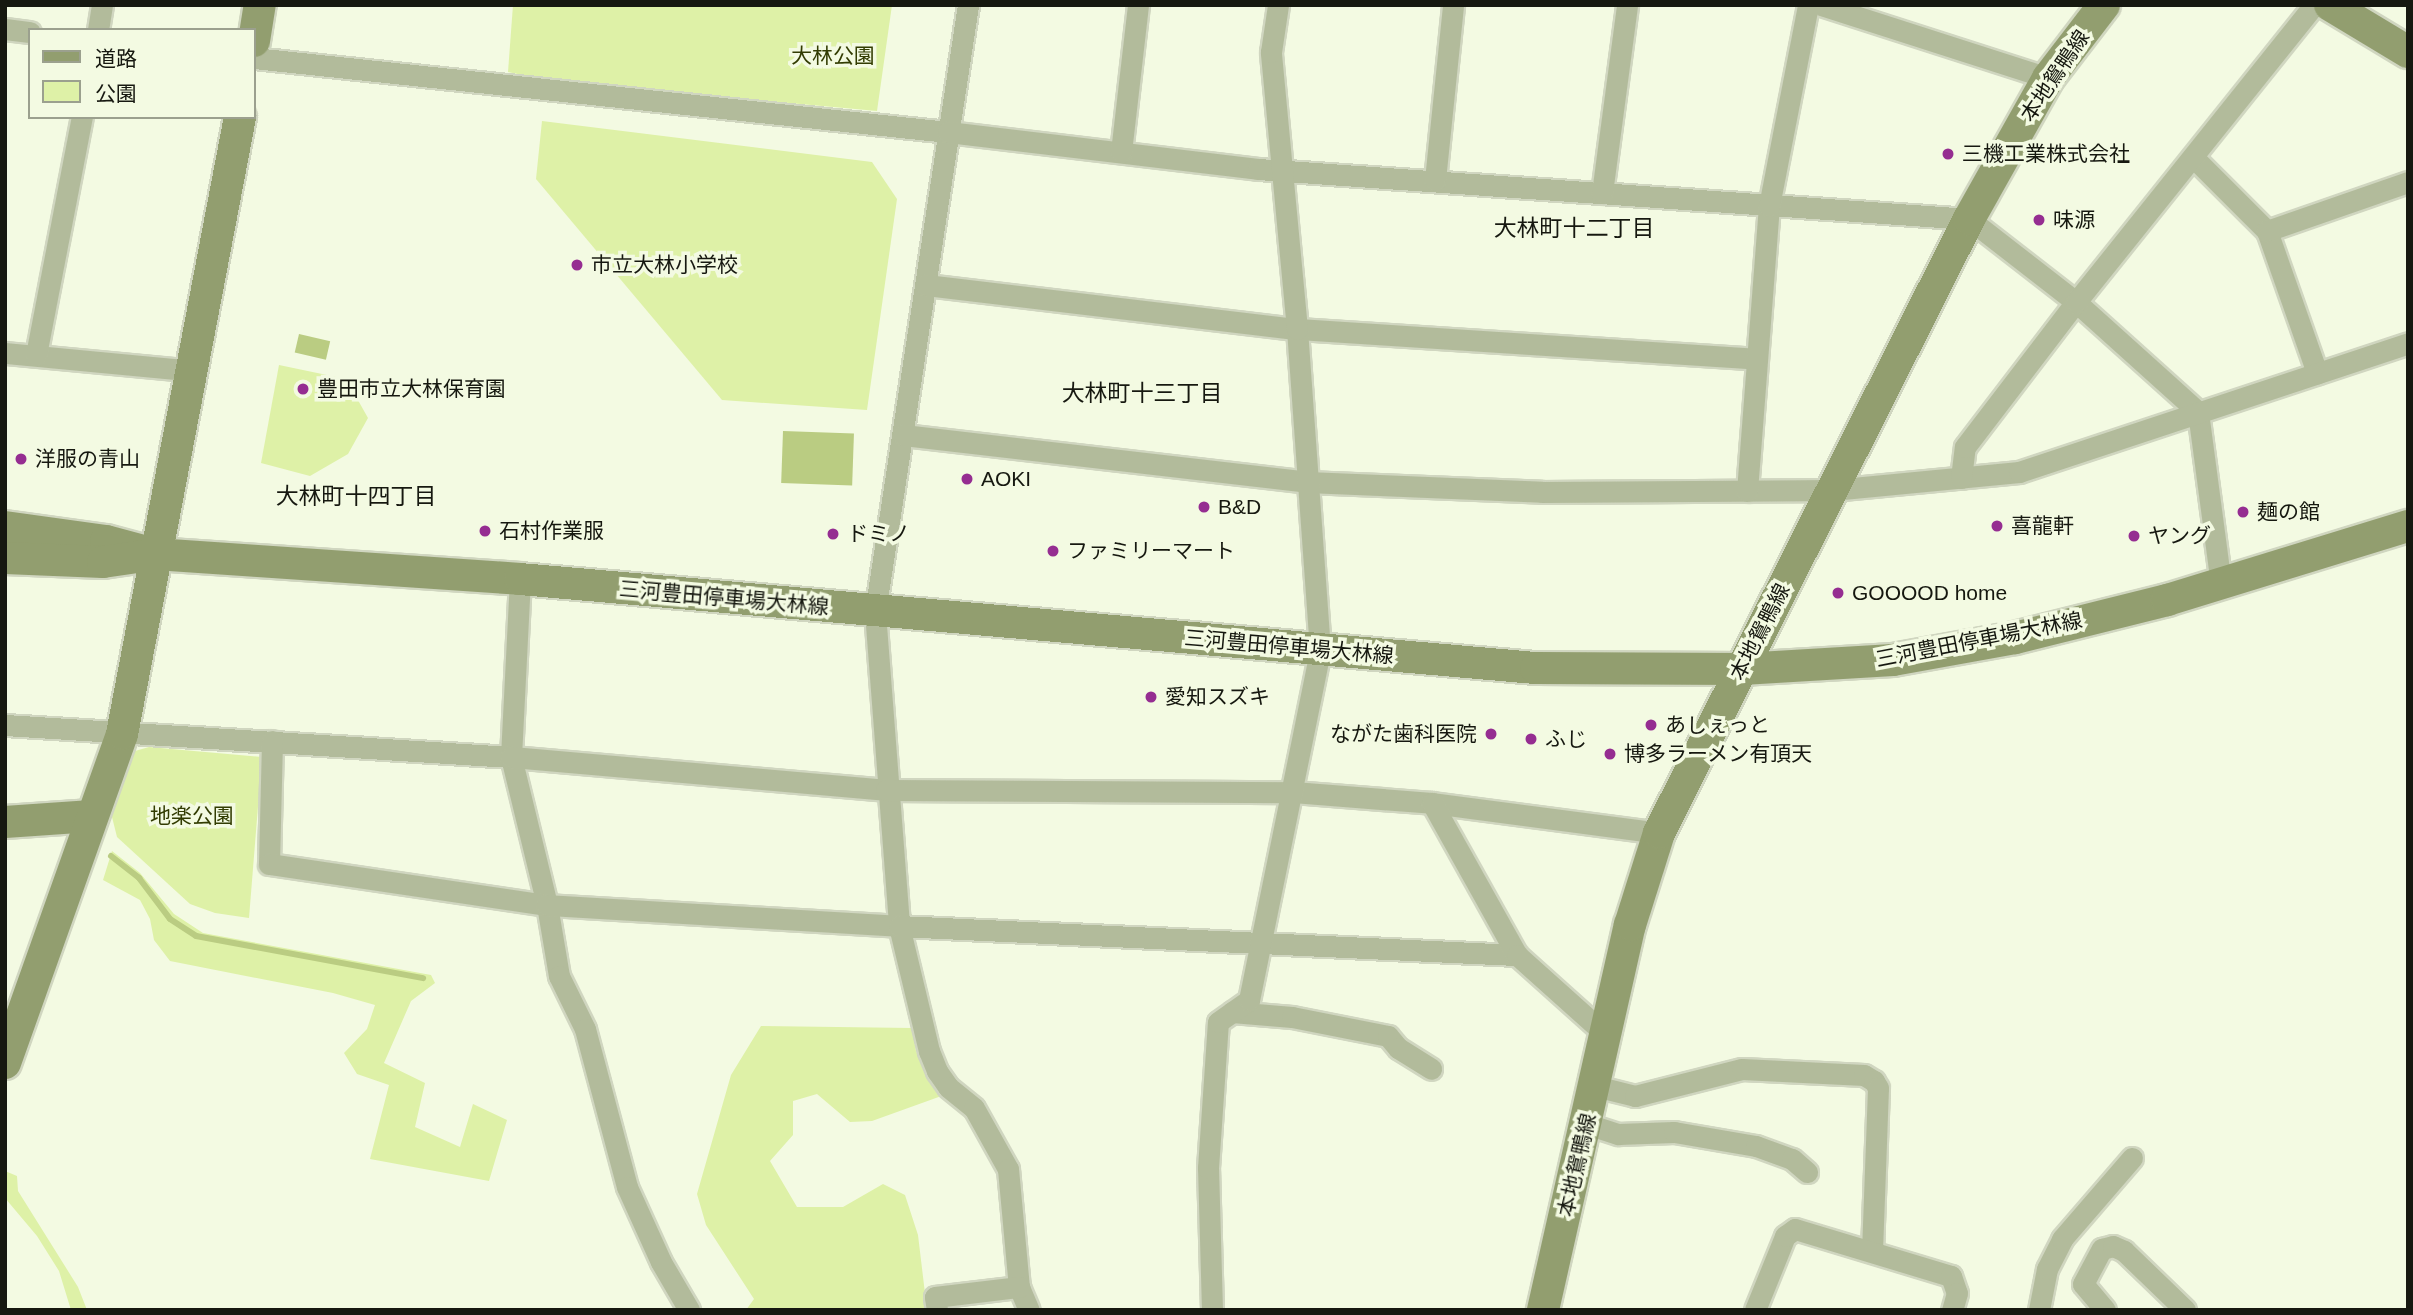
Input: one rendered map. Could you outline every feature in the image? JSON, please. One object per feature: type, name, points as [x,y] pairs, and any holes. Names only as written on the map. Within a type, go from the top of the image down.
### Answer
[{"type":"main road","points":[[256,29],[260,5]]},
{"type":"main road","name":"本地鴛鴨線","points":[[1543,1310],[1630,925],[1659,833],[1969,219],[2048,78],[2104,5]]},
{"type":"main road","points":[[2330,5],[2408,52]]},
{"type":"main road","points":[[5,1063],[122,734],[155,554],[194,371],[240,119]]},
{"type":"main road","name":"三河豊田停車場大林線","points":[[5,527],[106,541],[155,554],[520,579],[1536,668],[1742,669],[1893,660],[2015,638],[2221,584],[2408,526]]},
{"type":"main road","name":"三河豊田停車場大林線","points":[[5,558],[103,562],[155,554]]},
{"type":"main road","points":[[5,822],[92,816]]},
{"type":"street","points":[[98,28],[102,5]]},
{"type":"street","points":[[968,5],[875,612],[886,790],[899,926],[929,1051],[937,1071],[948,1087],[974,1108],[1008,1169],[1019,1287],[1029,1310]]},
{"type":"street","points":[[1121,152],[1138,5]]},
{"type":"street","points":[[1212,1310],[1208,1168],[1218,1022],[1249,1000],[1320,650],[1297,329],[1279,169],[1271,52],[1278,5]]},
{"type":"street","points":[[1435,180],[1454,5]]},
{"type":"street","points":[[1602,192],[1627,5]]},
{"type":"street","points":[[1747,491],[1769,206],[1808,5]]},
{"type":"street","points":[[1821,5],[2048,78]]},
{"type":"street","points":[[1961,478],[1965,447],[2076,302],[2314,5]]},
{"type":"street","points":[[5,29],[28,32]]},
{"type":"street","points":[[256,58],[1279,169],[1969,219],[2076,302],[2198,412],[2221,584]]},
{"type":"street","points":[[36,355],[82,119]]},
{"type":"street","points":[[2193,157],[2267,231],[2317,373]]},
{"type":"street","points":[[2267,231],[2408,182]]},
{"type":"street","points":[[926,285],[1297,329],[1756,359]]},
{"type":"street","points":[[903,435],[1307,482],[1542,492],[1832,490],[2019,472],[2408,342]]},
{"type":"street","points":[[5,353],[194,371]]},
{"type":"street","points":[[520,579],[511,757],[547,905],[559,976],[585,1029],[627,1187],[661,1262],[689,1310]]},
{"type":"street","points":[[5,725],[511,757],[886,790],[1293,792],[1433,803],[1659,833]]},
{"type":"street","points":[[272,741],[269,864],[547,905],[899,926],[1517,955]]},
{"type":"street","points":[[1433,803],[1517,955],[1595,1083],[1618,1134],[1674,1132],[1756,1146],[1792,1159],[1807,1172]]},
{"type":"street","points":[[1232,1012],[1292,1017],[1388,1036],[1398,1048],[1431,1069]]},
{"type":"street","points":[[1595,1083],[1635,1096],[1742,1069],[1864,1074],[1874,1081],[1878,1088],[1871,1251]]},
{"type":"street","points":[[2039,1310],[2047,1269],[2062,1239],[2132,1158]]},
{"type":"street","points":[[1755,1310],[1785,1236],[1795,1229],[1951,1276],[1957,1293],[1952,1310]]},
{"type":"street","points":[[2105,1310],[2083,1284],[2102,1249],[2113,1246],[2124,1251],[2185,1310]]},
{"type":"street","points":[[937,1310],[935,1297],[1019,1287]]},
{"type":"green space","name":"大林公園","points":[[513,5],[892,5],[877,111],[551,81],[508,72]]},
{"type":"green space","points":[[542,121],[872,162],[897,199],[867,410],[722,400],[536,179]]},
{"type":"green space","points":[[279,365],[346,379],[368,418],[348,454],[310,476],[261,463]]},
{"type":"green space","name":"地楽公園","points":[[149,747],[262,757],[249,918],[215,913],[190,904],[117,837],[111,813],[135,751]]},
{"type":"green space","points":[[112,851],[140,873],[174,914],[203,933],[431,975],[435,983],[411,1001],[384,1063],[425,1083],[415,1127],[460,1147],[473,1104],[507,1120],[489,1181],[370,1159],[389,1085],[357,1074],[344,1053],[367,1029],[375,1005],[333,993],[170,961],[154,940],[150,919],[140,900],[103,880]]},
{"type":"green space","points":[[761,1026],[912,1028],[916,1051],[931,1081],[947,1094],[872,1121],[850,1122],[817,1094],[793,1101],[793,1135],[770,1161],[797,1207],[843,1207],[883,1184],[905,1195],[918,1235],[927,1310],[746,1310],[754,1299],[706,1225],[697,1194],[731,1075]]},
{"type":"green space","points":[[5,1171],[17,1176],[18,1191],[78,1287],[87,1310],[71,1310],[59,1271],[37,1236],[5,1198]]},
{"type":"shaded area","points":[[299,334],[330,341],[326,360],[295,353]]},
{"type":"shaded area","points":[[783,431],[854,433],[852,485],[781,483]]},
{"type":"waterway","points":[[111,856],[139,878],[170,919],[196,936],[423,978]]},
{"type":"place","name":"三機工業株式会社","points":[[1948,154]]},
{"type":"place","name":"味源","points":[[2039,220]]},
{"type":"place","name":"市立大林小学校","points":[[577,265]]},
{"type":"place","name":"豊田市立大林保育園","points":[[303,389]]},
{"type":"place","name":"洋服の青山","points":[[21,459]]},
{"type":"place","name":"AOKI","points":[[967,479]]},
{"type":"place","name":"B&D","points":[[1204,507]]},
{"type":"place","name":"麺の館","points":[[2243,512]]},
{"type":"place","name":"喜龍軒","points":[[1997,526]]},
{"type":"place","name":"石村作業服","points":[[485,531]]},
{"type":"place","name":"ドミノ","points":[[833,534]]},
{"type":"place","name":"ヤング","points":[[2134,536]]},
{"type":"place","name":"ファミリーマート","points":[[1053,551]]},
{"type":"place","name":"GOOOOD home","points":[[1838,593]]},
{"type":"place","name":"愛知スズキ","points":[[1151,697]]},
{"type":"place","name":"あしぇっと","points":[[1651,725]]},
{"type":"place","name":"ながた歯科医院","points":[[1491,734]]},
{"type":"place","name":"ふじ","points":[[1531,739]]},
{"type":"place","name":"博多ラーメン有頂天","points":[[1610,754]]},
{"type":"district","name":"大林町十二丁目","points":[[1574,228]]},
{"type":"district","name":"大林町十三丁目","points":[[1142,393]]},
{"type":"district","name":"大林町十四丁目","points":[[356,496]]}]
